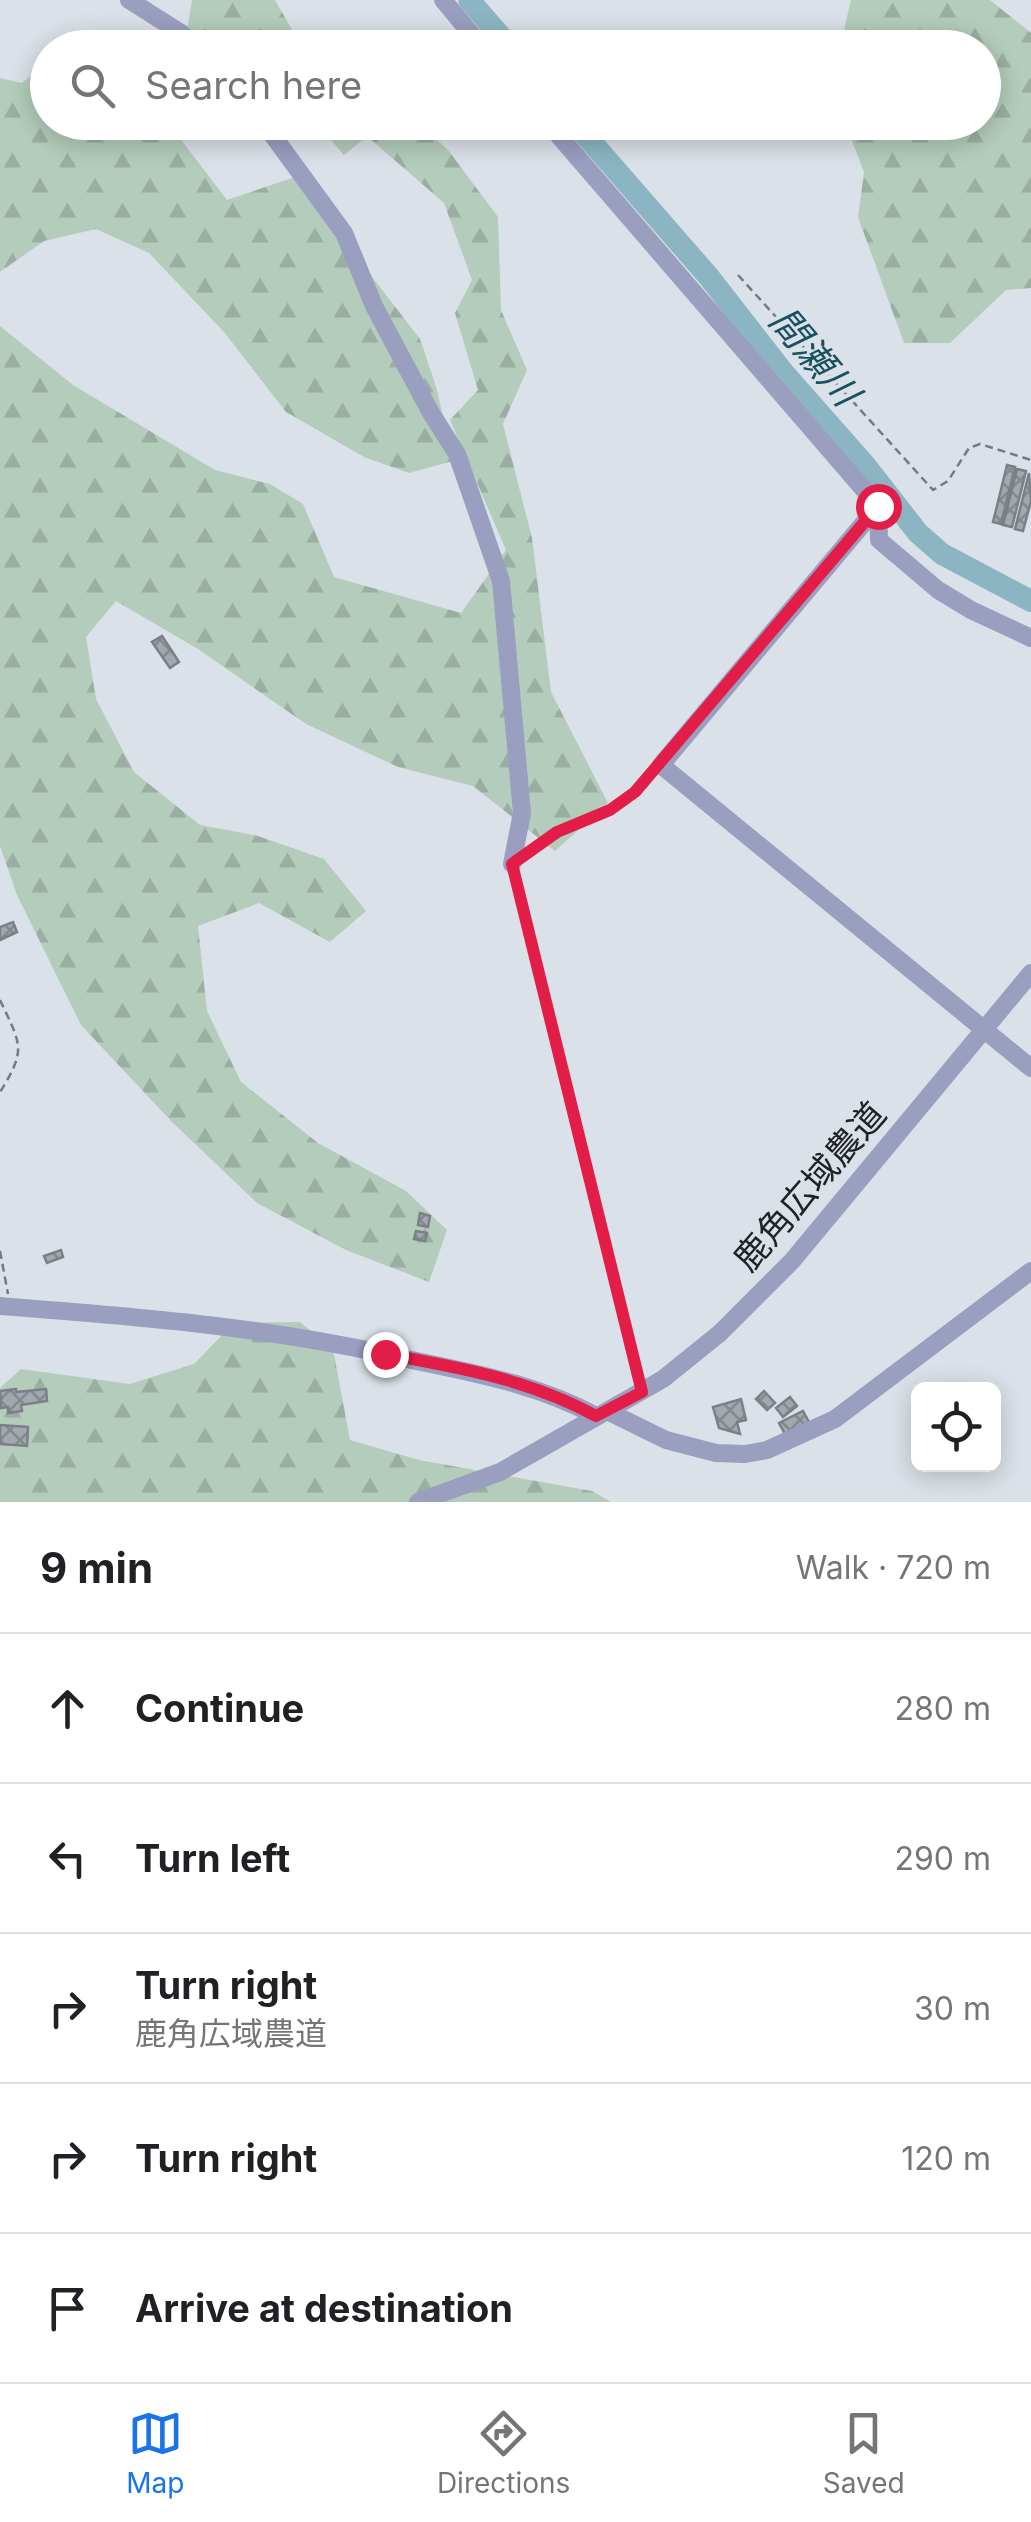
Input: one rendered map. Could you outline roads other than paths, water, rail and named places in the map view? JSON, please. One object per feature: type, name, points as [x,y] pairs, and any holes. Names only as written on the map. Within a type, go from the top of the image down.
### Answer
[{"type":"street","points":[[130,0],[176,30]]},
{"type":"street","points":[[442,0],[468,30]]},
{"type":"street","points":[[276,140],[344,232],[374,306],[457,454],[502,581],[522,813],[512,864]]},
{"type":"street","points":[[563,140],[878,506],[879,540],[938,590],[1031,638]]},
{"type":"street","points":[[878,506],[661,765],[1031,1068]]},
{"type":"street","name":"鹿角広域農道","points":[[418,1502],[500,1472],[642,1392],[720,1333],[792,1261],[1031,973]]},
{"type":"street","points":[[6,1306],[225,1327],[370,1350],[518,1383],[666,1440],[716,1453],[745,1454],[766,1450],[835,1419],[1031,1271]]},
{"type":"waterway","name":"間瀬川","points":[[469,0],[495,30]]},
{"type":"waterway","name":"間瀬川","points":[[590,140],[709,277],[918,533],[942,554],[1031,601]]}]
